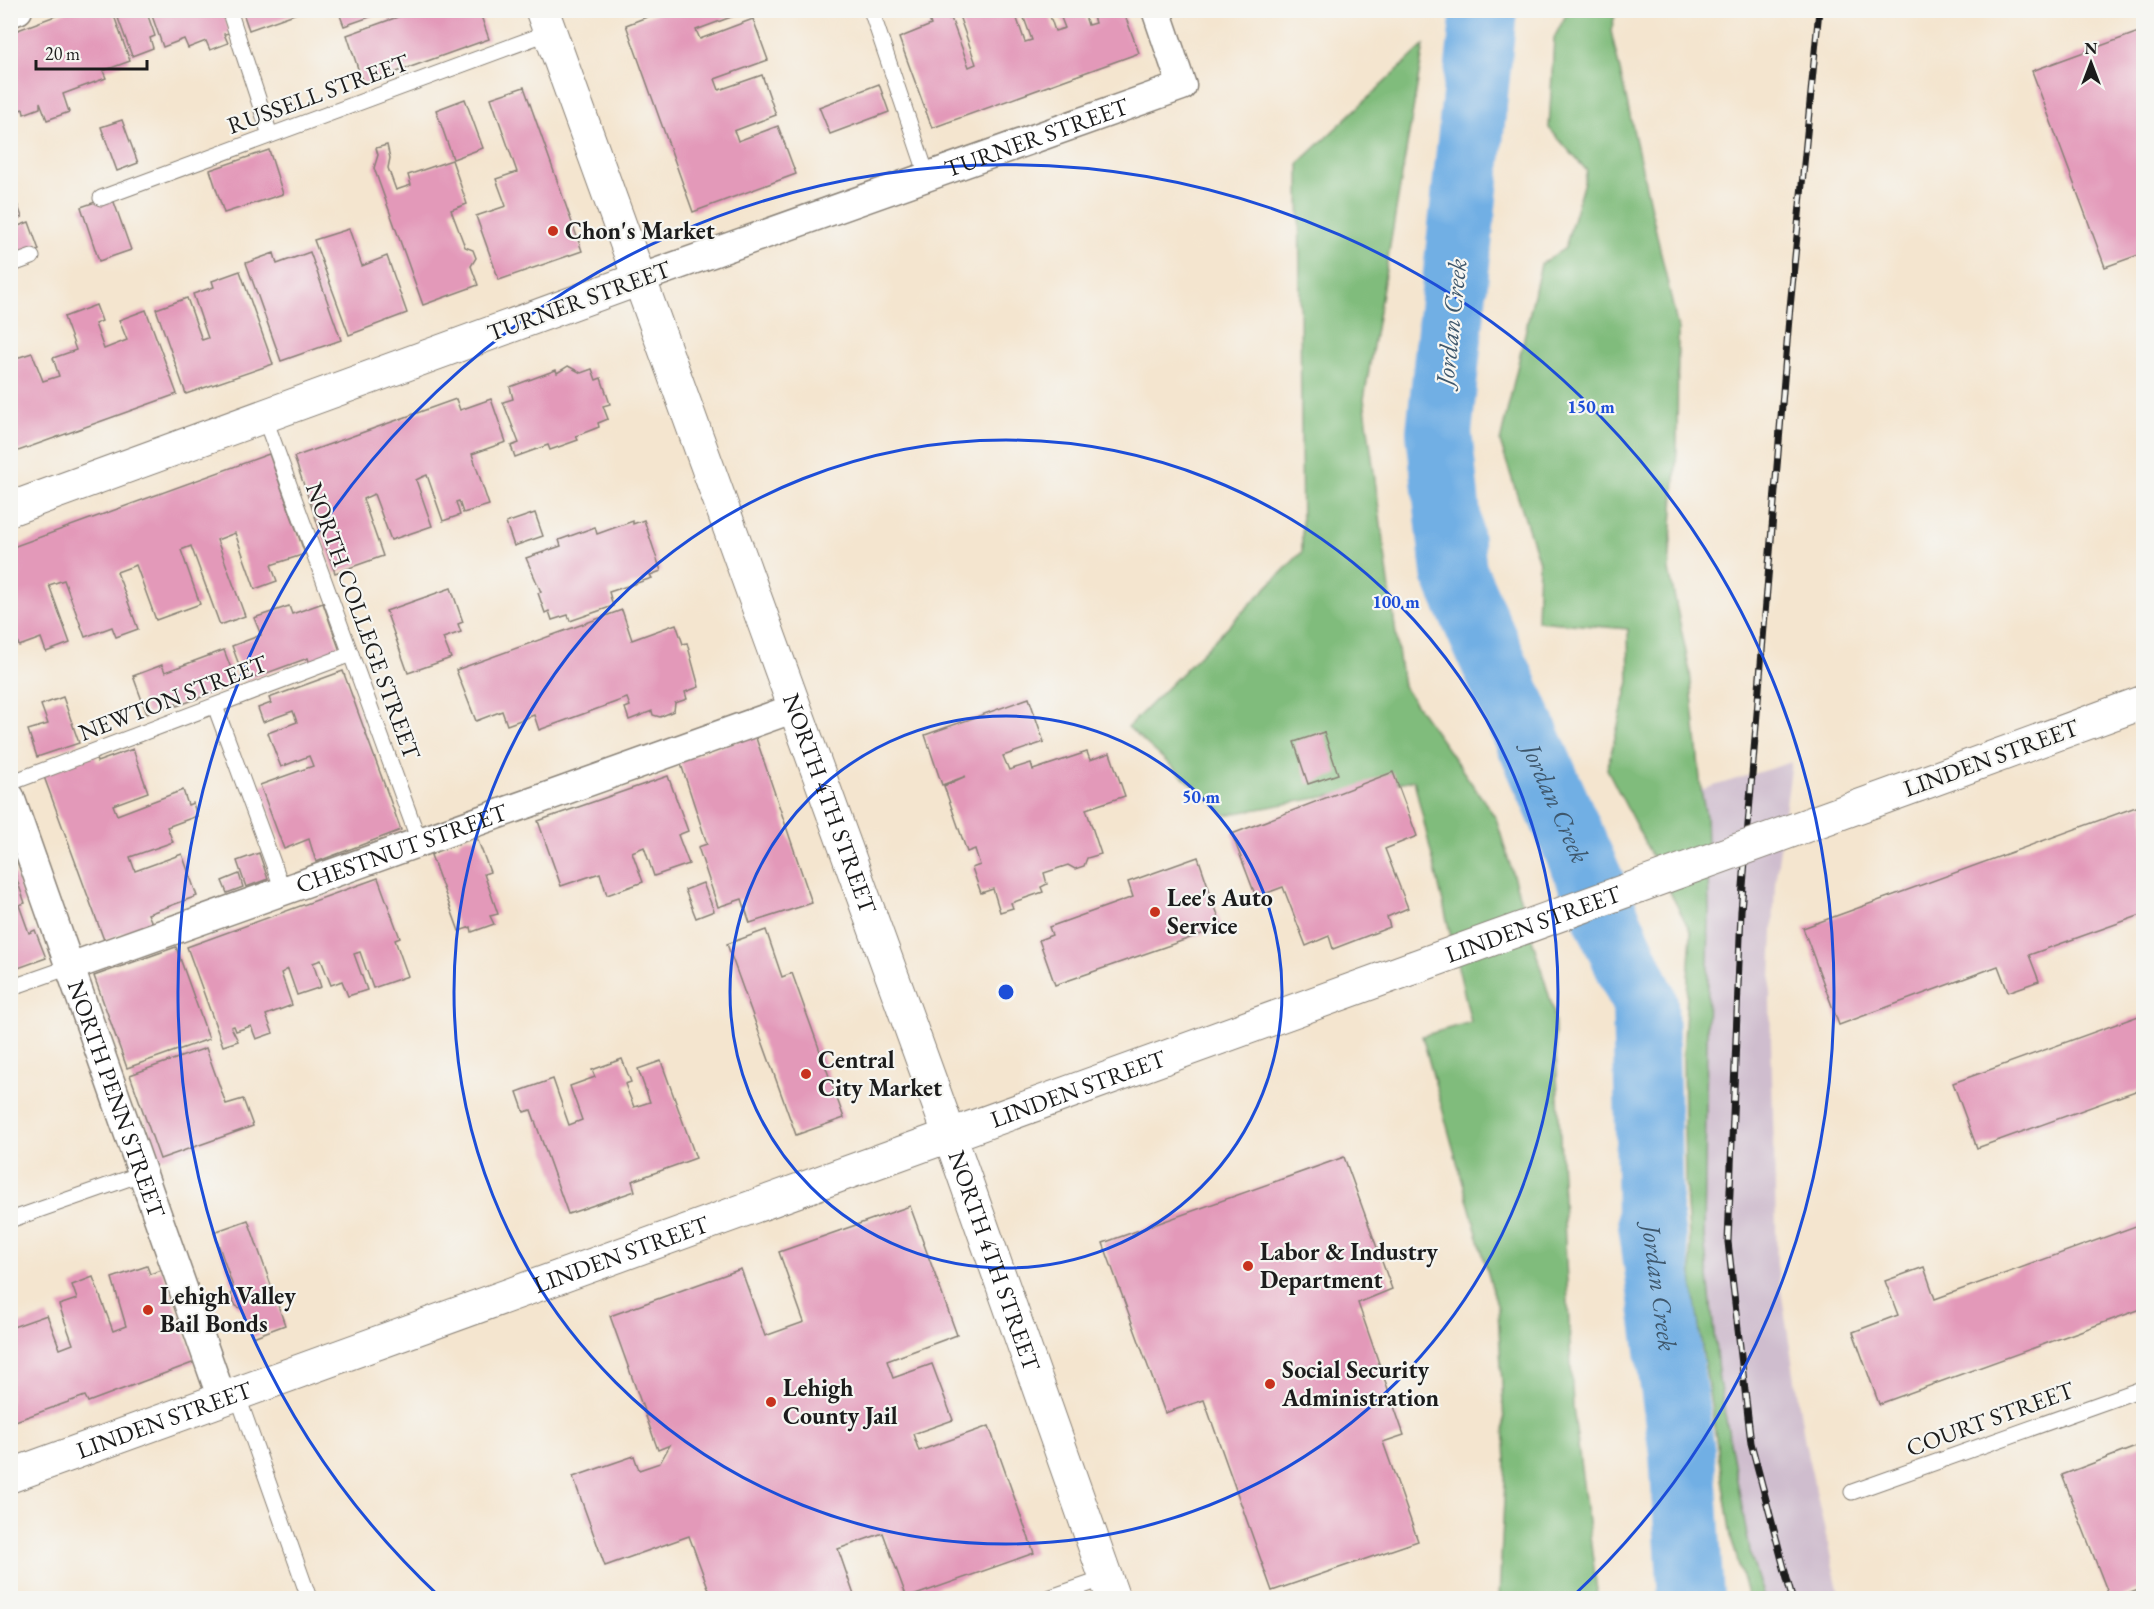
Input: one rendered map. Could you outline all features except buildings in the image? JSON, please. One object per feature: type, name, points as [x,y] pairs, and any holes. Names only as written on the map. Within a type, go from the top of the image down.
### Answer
[{"type":"street","points":[[10,13],[18,10]]},
{"type":"street","name":"TURNER STREET","points":[[10,508],[639,279],[1182,86],[1156,10]]},
{"type":"street","name":"NORTH 4TH STREET","points":[[546,21],[950,1136],[1109,1588]]},
{"type":"street","name":"LINDEN STREET","points":[[10,1476],[2144,702]]},
{"type":"street","name":"CHESTNUT STREET","points":[[70,967],[795,708]]},
{"type":"street","name":"NORTH PENN STREET","points":[[10,797],[141,1174],[229,1396]]},
{"type":"lane","points":[[229,10],[270,135]]},
{"type":"lane","points":[[871,10],[927,176]]},
{"type":"lane","name":"RUSSELL STREET","points":[[101,198],[270,135],[546,21]]},
{"type":"lane","points":[[10,265],[32,257]]},
{"type":"lane","name":"NORTH COLLEGE STREET","points":[[264,416],[419,841]]},
{"type":"lane","name":"NEWTON STREET","points":[[10,783],[351,654]]},
{"type":"lane","points":[[215,706],[283,890]]},
{"type":"lane","name":"CHESTNUT STREET","points":[[10,988],[70,967]]},
{"type":"lane","points":[[10,1220],[141,1174]]},
{"type":"lane","name":"COURT STREET","points":[[1852,1492],[2144,1388]]},
{"type":"lane","name":"NORTH PENN STREET","points":[[229,1396],[309,1599]]},
{"type":"lane","points":[[1048,1599],[1109,1588]]},
{"type":"shaded area","points":[[1792,762],[1775,884],[1770,1001],[1777,1265],[1805,1443],[1840,1598],[1764,1598],[1751,1557],[1719,1381],[1704,1237],[1709,908],[1706,817],[1701,790]]},
{"type":"green space","points":[[1568,11],[1616,11],[1611,31],[1678,329],[1677,450],[1669,570],[1690,672],[1701,790],[1706,817],[1709,908],[1704,1237],[1719,1381],[1751,1557],[1764,1598],[1748,1598],[1731,1537],[1693,1288],[1685,1180],[1683,1055],[1691,933],[1607,769],[1629,682],[1628,629],[1537,621],[1539,562],[1500,442],[1541,264],[1565,248],[1587,171],[1549,128],[1554,38]]},
{"type":"green space","points":[[1424,45],[1364,399],[1403,686],[1496,818],[1554,1012],[1573,1407],[1598,1598],[1499,1598],[1506,1462],[1498,1309],[1422,1036],[1471,1022],[1414,780],[1226,815],[1128,727],[1302,552],[1299,163]]},
{"type":"waterway","name":"Jordan Creek","points":[[1484,10],[1439,432],[1454,572],[1645,1004],[1650,1216],[1682,1453],[1691,1598]]},
{"type":"railway","points":[[1792,1598],[1751,1443],[1728,1242],[1741,911],[1789,318],[1819,10]]},
{"type":"place","name":"Chon's Market","points":[[553,231]]},
{"type":"place","name":"Lee's Auto Service","points":[[1155,912]]},
{"type":"place","name":"Central City Market","points":[[806,1074]]},
{"type":"place","name":"Labor & Industry Department","points":[[1248,1266]]},
{"type":"place","name":"Lehigh Valley Bail Bonds","points":[[148,1310]]},
{"type":"place","name":"Social Security Administration","points":[[1270,1384]]},
{"type":"place","name":"Lehigh County Jail","points":[[771,1402]]}]
